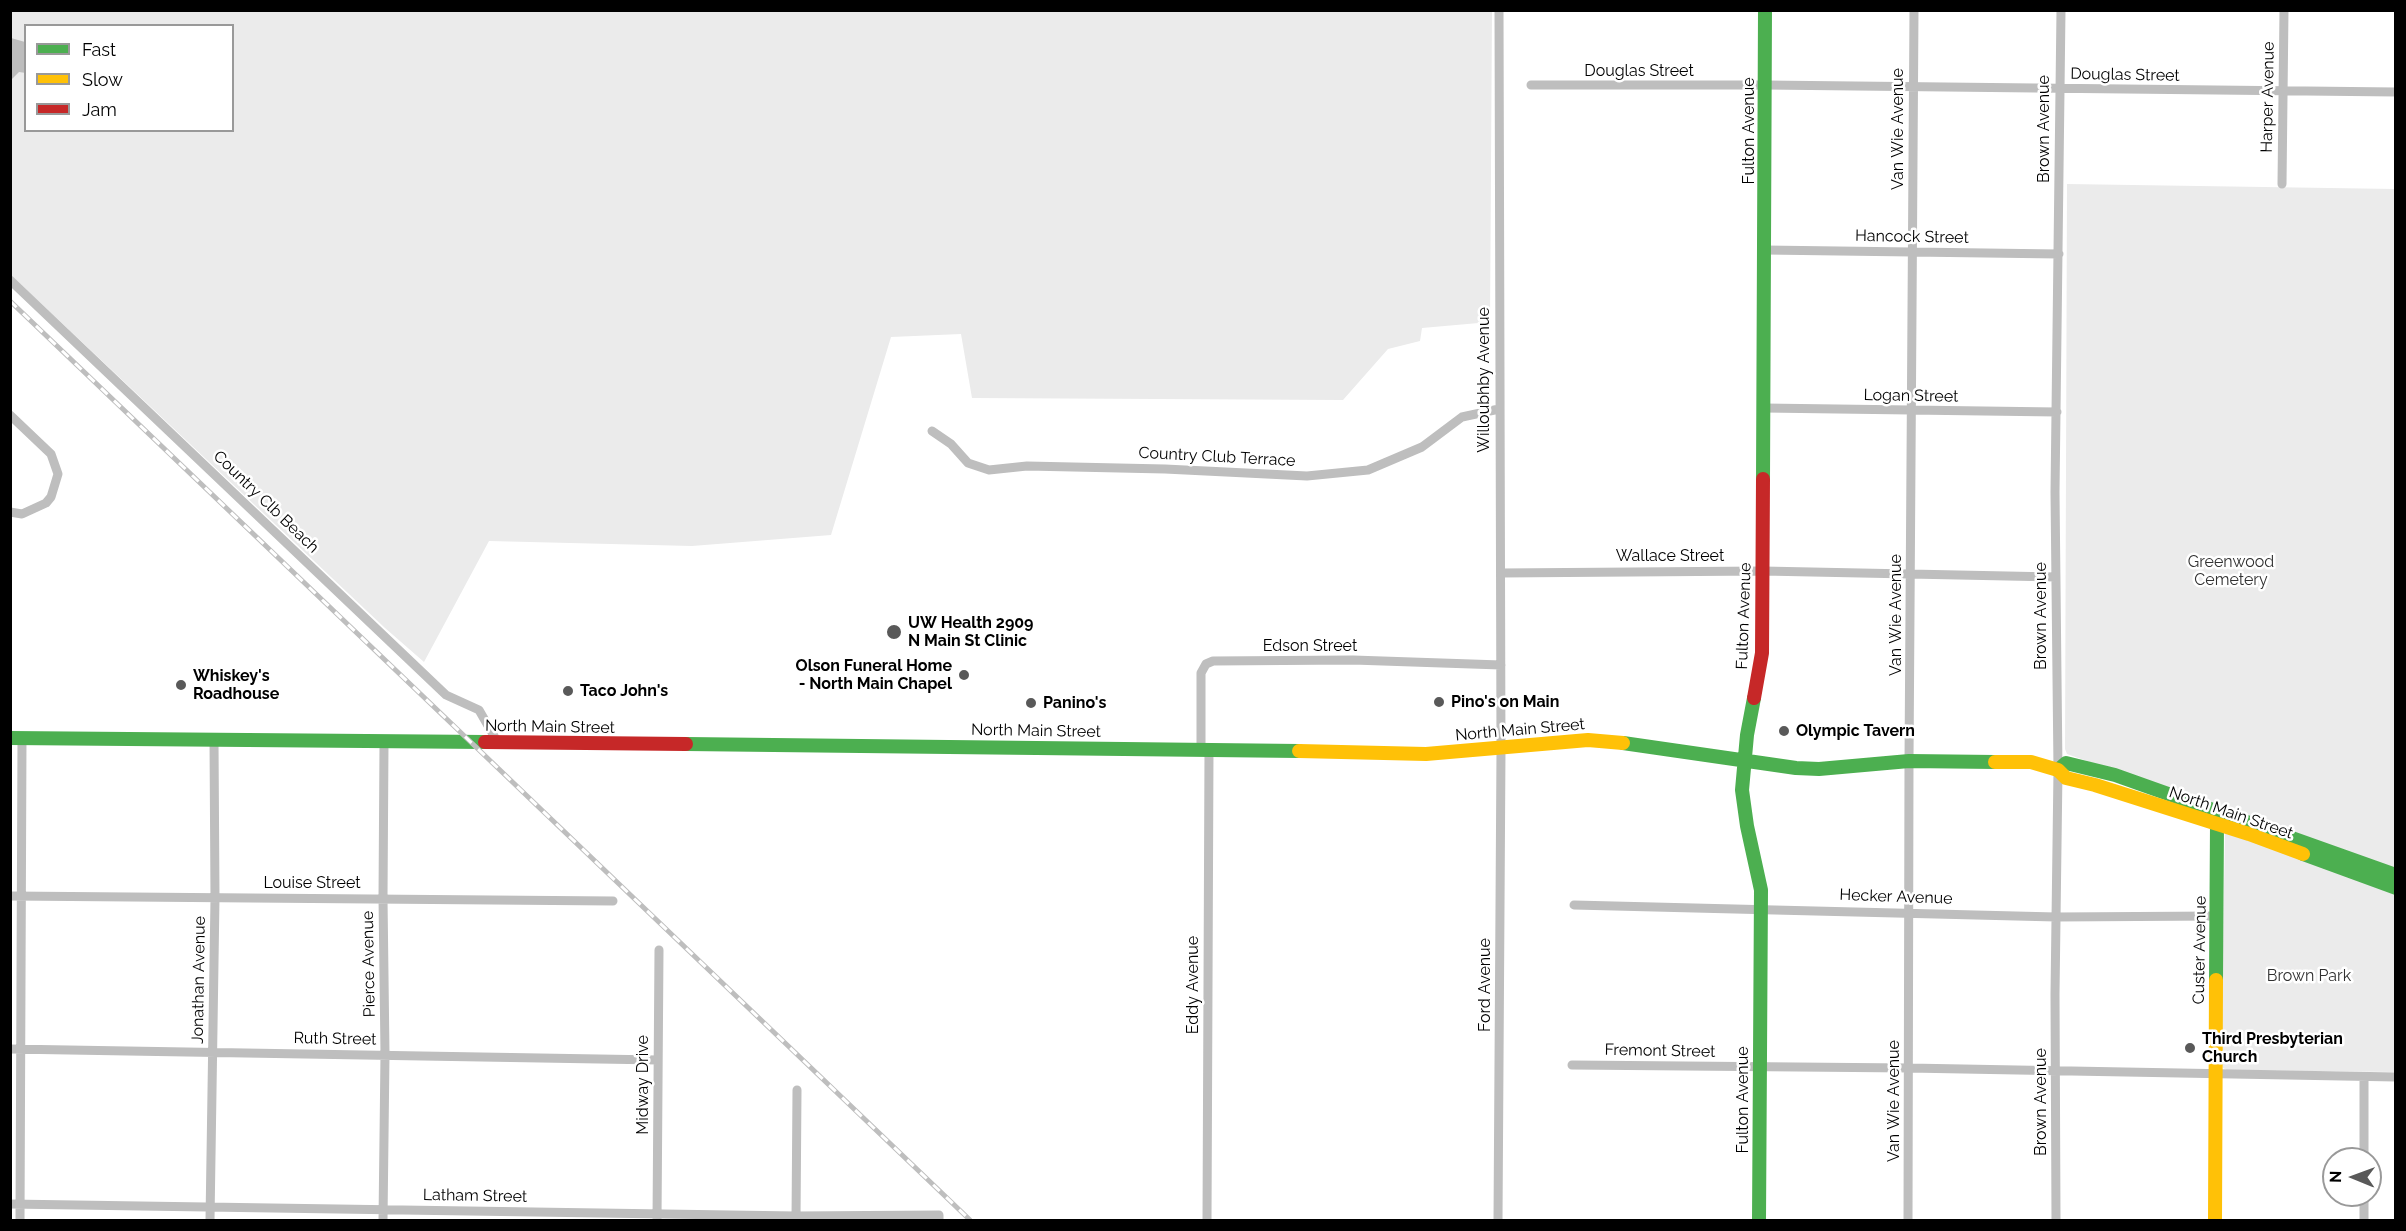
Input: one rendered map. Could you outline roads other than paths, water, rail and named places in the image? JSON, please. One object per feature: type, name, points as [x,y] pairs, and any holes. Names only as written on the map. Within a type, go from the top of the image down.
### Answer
[{"type":"main road","name":"Fulton Avenue","points":[[1759,1221],[1760,881],[1743,802],[1744,760],[1762,653],[1766,10]]},
{"type":"main road","name":"North Main Street","points":[[16,738],[1205,749],[1426,754],[1588,740],[1621,742],[1796,768],[1819,769],[1909,761],[2031,762],[2058,770],[2066,778],[2217,824],[2396,888]]},
{"type":"main road","name":"North Main Street","points":[[2058,770],[2066,763],[2115,775],[2396,875]]},
{"type":"main road","name":"Custer Avenue","points":[[2215,1221],[2217,824]]},
{"type":"street","name":"Willoubhby Avenue","points":[[1499,10],[1501,749]]},
{"type":"street","name":"Van Wie Avenue","points":[[1908,1221],[1914,10]]},
{"type":"street","name":"Brown Avenue","points":[[2056,1221],[2058,770],[2056,577],[2061,10]]},
{"type":"street","name":"Harper Avenue","points":[[2282,184],[2284,10]]},
{"type":"street","name":"Douglas Street","points":[[1531,85],[1765,85],[2396,92]]},
{"type":"street","name":"Hancock Street","points":[[1765,250],[2059,254]]},
{"type":"street","name":"Country Clb Beach","points":[[10,280],[446,694],[479,710],[498,743]]},
{"type":"street","name":"Logan Street","points":[[1764,408],[2057,412]]},
{"type":"street","name":"Country Club Terrace","points":[[932,431],[951,444],[968,463],[989,470],[1027,466],[1142,468],[1307,476],[1368,470],[1422,447],[1462,417],[1499,409]]},
{"type":"street","points":[[10,415],[51,453],[58,474],[51,497],[46,503],[22,514],[10,512]]},
{"type":"street","name":"Wallace Street","points":[[1500,573],[1763,571],[2056,577]]},
{"type":"street","name":"Edson Street","points":[[1205,749],[1201,673],[1206,664],[1213,661],[1353,660],[1501,665]]},
{"type":"street","points":[[16,738],[22,896],[23,1049],[16,1204],[20,1221]]},
{"type":"street","name":"Jonathan Avenue","points":[[210,1221],[215,898],[214,740]]},
{"type":"street","name":"Pierce Avenue","points":[[383,1221],[384,743]]},
{"type":"street","name":"Eddy Avenue","points":[[1205,749],[1207,1221]]},
{"type":"street","name":"Ford Avenue","points":[[1498,1221],[1501,749]]},
{"type":"street","name":"Louise Street","points":[[10,896],[613,901]]},
{"type":"street","name":"Hecker Avenue","points":[[1574,904],[2056,917],[2218,916]]},
{"type":"street","name":"Midway Drive","points":[[657,1218],[658,950]]},
{"type":"street","name":"Ruth Street","points":[[10,1049],[658,1060]]},
{"type":"street","name":"Fremont Street","points":[[1572,1065],[1909,1068],[2396,1077]]},
{"type":"street","points":[[2364,1077],[2364,1147]]},
{"type":"street","points":[[796,1218],[797,1090]]},
{"type":"street","name":"Latham Street","points":[[16,1204],[383,1209],[657,1218],[939,1218]]},
{"type":"railway","points":[[10,301],[970,1220]]},
{"type":"place","name":"UW Health 2909 N Main St Clinic","points":[[894,632]]},
{"type":"place","name":"Olson Funeral Home - North Main Chapel","points":[[964,675]]},
{"type":"place","name":"Whiskey's Roadhouse","points":[[181,685]]},
{"type":"place","name":"Taco John's","points":[[568,691]]},
{"type":"place","name":"Pino's on Main","points":[[1439,702]]},
{"type":"place","name":"Panino's","points":[[1031,703]]},
{"type":"place","name":"Olympic Tavern","points":[[1784,731]]},
{"type":"place","name":"Third Presbyterian Church","points":[[2190,1048]]},
{"type":"park label","name":"Greenwood Cemetery","points":[[2231,571]]},
{"type":"park label","name":"Brown Park","points":[[2309,976]]}]
